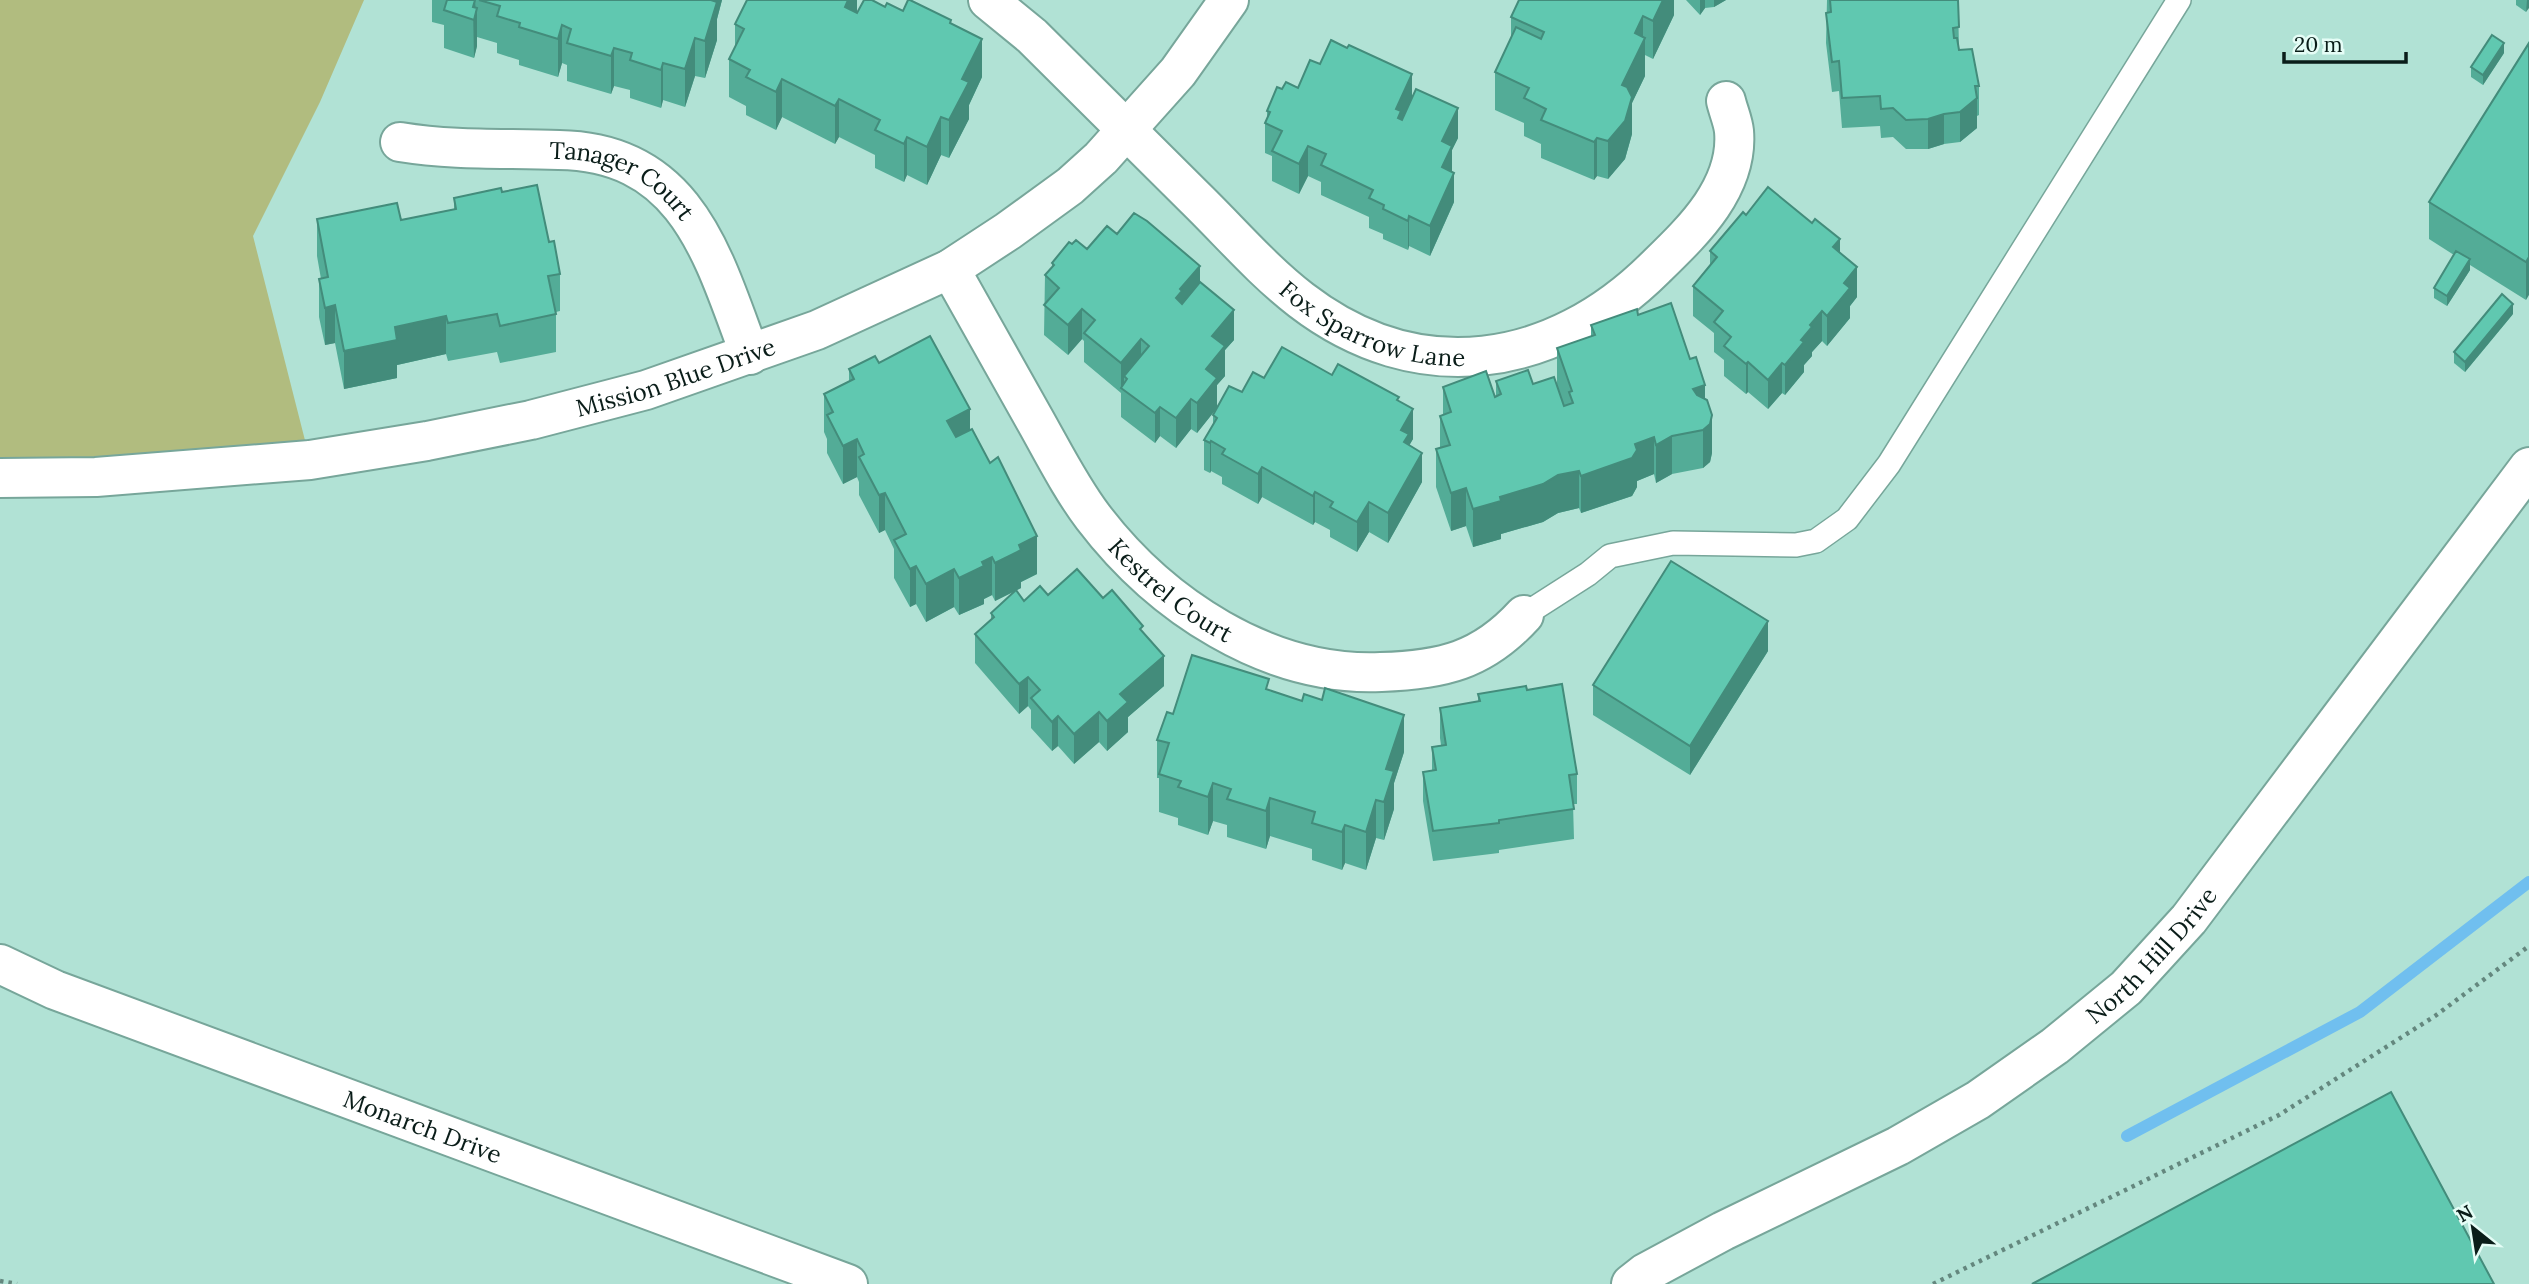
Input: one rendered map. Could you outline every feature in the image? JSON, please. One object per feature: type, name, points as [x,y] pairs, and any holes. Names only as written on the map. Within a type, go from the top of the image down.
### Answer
[{"type":"street","name":"Fox Sparrow Lane","points":[[988,0],[1032,36],[1300,299],[1360,336],[1396,350],[1434,356],[1475,357],[1514,351],[1558,335],[1600,312],[1642,280],[1681,242],[1717,198],[1731,171],[1734,131],[1726,100]]},
{"type":"street","name":"Mission Blue Drive","points":[[0,478],[96,477],[323,458],[531,420],[646,390],[750,355],[878,303],[950,269],[1008,232],[1070,186],[1101,158],[1178,72],[1229,0]]},
{"type":"street","name":"Tanager Court","points":[[400,142],[452,149],[562,149],[593,153],[626,163],[654,179],[679,202],[697,226],[750,355]]},
{"type":"street","name":"Kestrel Court","points":[[950,269],[1065,474],[1092,516],[1125,555],[1164,591],[1206,621],[1263,651],[1300,664],[1354,673],[1410,671],[1459,661],[1505,636],[1524,615]]},
{"type":"street","name":"North Hill Drive","points":[[1631,1284],[1644,1273],[1723,1231],[1898,1146],[1978,1100],[2055,1046],[2126,988],[2189,919],[2529,467]]},
{"type":"street","name":"Monarch Drive","points":[[0,964],[55,990],[848,1284]]},
{"type":"lane","points":[[1524,615],[1588,574],[1610,556],[1673,543],[1796,545],[1816,541],[1847,519],[1889,464],[2179,0]]},
{"type":"path","points":[[1933,1284],[2279,1115],[2435,1016],[2529,946]]},
{"type":"path","points":[[0,1281],[17,1284]]},
{"type":"green space","points":[[0,0],[364,0],[320,102],[253,236],[310,460],[0,478]]},
{"type":"building","points":[[447,0],[475,0],[473,7],[477,8],[474,20],[444,10]]},
{"type":"building","points":[[479,0],[717,2],[705,41],[695,38],[685,69],[663,63],[661,70],[630,60],[632,53],[614,48],[611,56],[567,43],[571,29],[562,25],[558,39],[519,27],[520,23],[497,16],[500,6]]},
{"type":"building","points":[[747,0],[848,0],[845,7],[857,13],[864,0],[872,0],[885,7],[887,3],[903,11],[910,0],[982,39],[962,79],[969,82],[949,120],[941,117],[927,147],[907,137],[904,144],[875,130],[880,120],[839,99],[835,106],[782,79],[776,92],[746,77],[750,70],[729,59],[744,29],[735,24]]},
{"type":"building","points":[[1519,0],[1663,0],[1653,21],[1643,16],[1635,33],[1645,38],[1622,85],[1627,87],[1632,97],[1625,121],[1608,141],[1597,138],[1594,142],[1541,120],[1546,109],[1524,98],[1529,88],[1495,72],[1516,27],[1541,39],[1544,32],[1511,17]]},
{"type":"building","points":[[1830,0],[1958,0],[1959,27],[1953,28],[1954,38],[1957,38],[1959,50],[1972,49],[1979,86],[1975,86],[1977,98],[1960,112],[1928,119],[1906,120],[1893,108],[1881,109],[1880,96],[1842,98],[1839,61],[1832,62],[1826,13],[1831,12]]},
{"type":"building","points":[[2492,35],[2504,43],[2483,75],[2471,67]]},
{"type":"building","points":[[1331,40],[1347,48],[1349,45],[1412,74],[1396,109],[1401,111],[1398,118],[1402,120],[1416,89],[1458,108],[1442,141],[1452,146],[1442,167],[1454,173],[1430,226],[1409,216],[1408,221],[1383,209],[1384,205],[1369,198],[1373,190],[1321,165],[1326,154],[1308,146],[1299,164],[1272,151],[1282,131],[1265,123],[1277,87],[1282,89],[1286,82],[1298,88],[1310,60],[1320,64]]},
{"type":"building","points":[[2529,43],[2529,257],[2526,262],[2429,202]]},
{"type":"building","points":[[537,185],[549,242],[554,241],[560,274],[548,276],[556,314],[500,326],[497,314],[448,323],[446,316],[395,327],[397,340],[344,351],[335,305],[325,308],[319,279],[328,277],[317,219],[397,203],[401,220],[456,209],[454,198],[501,188],[502,192]]},
{"type":"building","points":[[1768,187],[1812,223],[1815,219],[1840,239],[1833,247],[1857,267],[1844,283],[1850,288],[1827,316],[1822,311],[1801,340],[1804,342],[1768,380],[1724,346],[1731,337],[1714,322],[1723,311],[1693,286],[1717,257],[1710,251],[1743,212],[1746,215]]},
{"type":"building","points":[[1134,213],[1200,266],[1180,289],[1182,291],[1176,298],[1182,304],[1200,282],[1234,310],[1212,336],[1225,346],[1206,369],[1217,378],[1197,403],[1191,399],[1176,418],[1160,407],[1155,413],[1121,388],[1127,379],[1124,376],[1149,346],[1141,339],[1121,363],[1084,333],[1095,320],[1082,309],[1068,325],[1044,305],[1059,288],[1045,275],[1069,242],[1072,244],[1076,240],[1087,249],[1107,226],[1117,234]]},
{"type":"building","points":[[2456,251],[2470,259],[2447,296],[2434,288]]},
{"type":"building","points":[[2502,294],[2513,304],[2465,362],[2454,352]]},
{"type":"building","points":[[1671,303],[1690,359],[1696,357],[1705,385],[1693,389],[1697,395],[1707,400],[1712,415],[1710,424],[1703,430],[1672,436],[1656,445],[1654,437],[1635,444],[1637,450],[1632,458],[1581,476],[1579,471],[1558,475],[1543,484],[1500,497],[1501,501],[1473,509],[1466,488],[1451,493],[1436,449],[1450,445],[1440,416],[1451,412],[1443,387],[1486,371],[1495,397],[1501,394],[1496,381],[1528,370],[1533,384],[1554,377],[1564,406],[1573,403],[1569,392],[1572,391],[1557,348],[1595,335],[1591,325],[1637,309],[1638,315]]},
{"type":"building","points":[[930,336],[970,409],[947,421],[956,437],[972,429],[990,463],[998,457],[1037,536],[1019,545],[1021,550],[995,563],[992,557],[982,562],[984,566],[959,578],[954,569],[926,584],[916,566],[910,569],[894,540],[906,534],[885,493],[879,495],[859,457],[864,454],[857,439],[843,446],[827,415],[833,412],[824,394],[854,379],[849,369],[875,356],[879,363]]},
{"type":"building","points":[[1282,347],[1332,375],[1338,364],[1399,397],[1397,400],[1413,409],[1401,430],[1409,434],[1404,442],[1422,453],[1388,513],[1369,502],[1357,522],[1330,507],[1333,502],[1315,492],[1313,496],[1262,467],[1258,474],[1222,454],[1225,449],[1204,440],[1217,418],[1213,415],[1229,386],[1242,392],[1253,372],[1264,378]]},
{"type":"building","points":[[1671,561],[1768,621],[1690,746],[1593,685]]},
{"type":"building","points":[[1077,569],[1103,598],[1112,590],[1143,626],[1140,629],[1164,656],[1120,694],[1128,702],[1107,721],[1099,712],[1074,734],[1058,716],[1052,722],[1031,698],[1040,690],[1028,677],[1019,684],[975,634],[994,617],[991,613],[1016,590],[1024,601],[1040,586],[1048,595]]},
{"type":"building","points":[[1192,655],[1269,679],[1266,689],[1302,701],[1304,694],[1322,700],[1325,688],[1404,715],[1386,769],[1394,771],[1384,802],[1376,800],[1366,832],[1345,825],[1342,832],[1312,823],[1315,812],[1270,798],[1266,811],[1227,799],[1231,789],[1213,783],[1208,797],[1178,787],[1181,781],[1159,774],[1169,743],[1157,740],[1167,712],[1173,714]]},
{"type":"building","points":[[1562,684],[1577,774],[1569,775],[1574,809],[1499,820],[1499,823],[1433,831],[1423,772],[1436,770],[1432,747],[1446,745],[1440,708],[1480,701],[1478,694],[1526,686],[1527,690]]},
{"type":"building","points":[[2391,1092],[2494,1284],[2032,1284]]},
{"type":"waterway","points":[[2127,1136],[2360,1012],[2529,882]]}]
